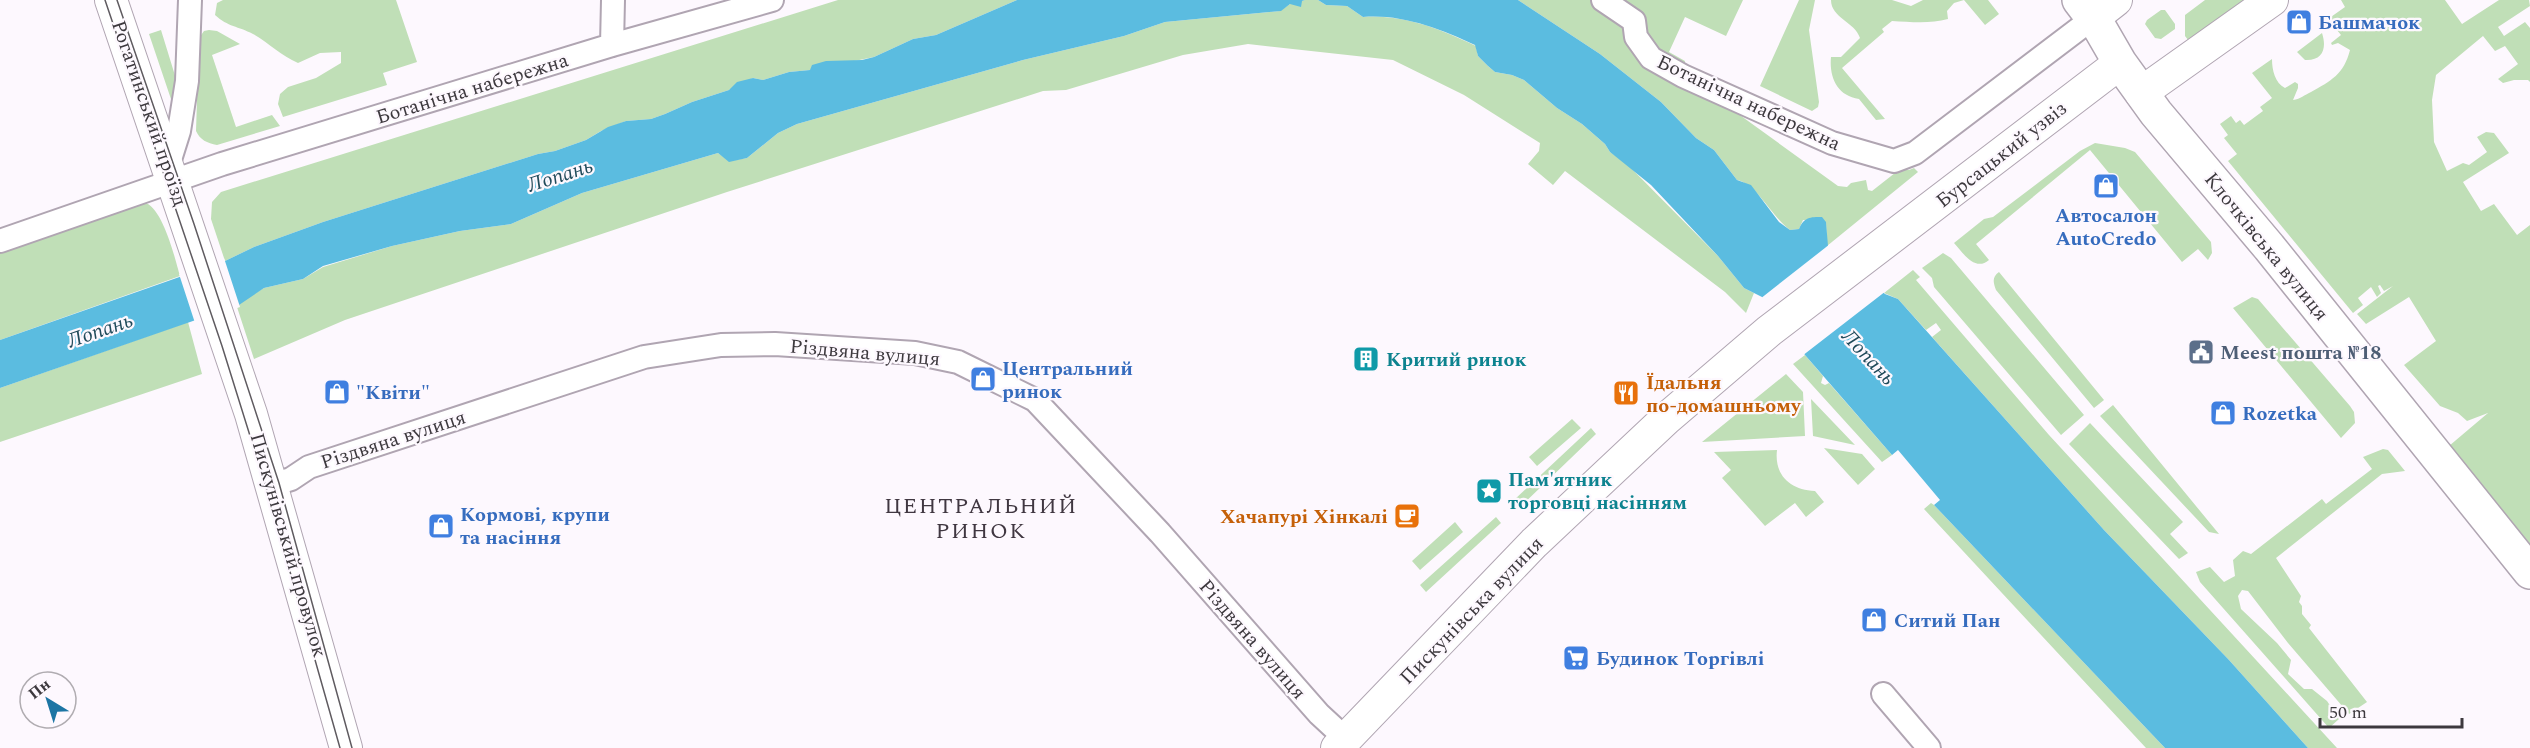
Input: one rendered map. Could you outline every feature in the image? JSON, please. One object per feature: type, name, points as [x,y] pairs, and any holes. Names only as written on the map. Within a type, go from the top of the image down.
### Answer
[{"type":"main road","name":"Клочківська вулиця","points":[[2096,6],[2120,63],[2141,93],[2269,247],[2530,572]]},
{"type":"street","name":"Рогатинський проїзд","points":[[111,0],[189,225],[227,344]]},
{"type":"street","points":[[171,174],[187,81],[189,0]]},
{"type":"street","points":[[612,45],[613,0]]},
{"type":"street","name":"Ботанічна набережна","points":[[0,241],[171,174],[233,161],[612,45],[772,0]]},
{"type":"street","name":"Ботанічна набережна","points":[[1603,0],[1634,21],[1636,37],[1651,58],[1683,76],[1832,143],[1894,160],[1915,153],[2096,6]]},
{"type":"street","points":[[2141,93],[2272,0]]},
{"type":"street","name":"Бурсацький узвіз","points":[[1769,331],[2120,63]]},
{"type":"street","name":"Пискунівська вулиця","points":[[1345,746],[1534,543],[1666,419],[1769,331]]},
{"type":"street","name":"Пискунівський провулок","points":[[227,344],[272,485],[346,748]]},
{"type":"street","name":"Різдвяна вулиця","points":[[272,485],[291,479],[309,467],[644,357],[721,345],[775,344],[915,353],[958,362],[1035,400],[1160,534],[1345,746]]},
{"type":"street","points":[[1883,694],[1929,748]]},
{"type":"green space","points":[[223,0],[396,0],[417,62],[383,73],[387,85],[283,117],[278,104],[280,94],[288,87],[316,78],[341,63],[341,52],[320,53],[298,63],[253,34],[215,15],[217,3]]},
{"type":"green space","points":[[838,0],[1017,0],[936,35],[913,39],[874,57],[789,72],[763,80],[753,78],[729,90],[651,119],[626,121],[586,140],[555,151],[538,154],[323,222],[254,247],[225,261],[211,219],[212,202],[221,192]]},
{"type":"green space","points":[[1305,0],[1318,0],[1326,5],[1347,6],[1363,17],[1407,20],[1449,34],[1476,46],[1478,56],[1495,72],[1524,80],[1557,108],[1582,124],[1605,144],[1610,152],[1627,164],[1718,256],[1744,288],[1754,293],[1746,313],[1725,292],[1565,171],[1553,185],[1528,164],[1539,151],[1540,143],[1464,95],[1393,60],[1248,44],[1183,55],[1066,90],[1043,91],[727,192],[345,320],[254,359],[236,304],[264,288],[303,279],[323,267],[392,246],[460,231],[511,224],[582,193],[718,153],[729,161],[747,158],[778,133],[797,124],[1023,60],[1124,36],[1165,22],[1280,11],[1290,4]]},
{"type":"green space","points":[[1518,0],[1743,0],[1726,36],[1685,17],[1669,52],[1685,61],[1685,68],[1730,108],[1838,186],[1847,187],[1851,183],[1866,180],[1868,190],[1872,191],[1900,169],[1914,168],[1918,172],[1827,246],[1826,222],[1803,220],[1799,229],[1790,230],[1758,194],[1737,180],[1714,150],[1696,138],[1661,102],[1600,54]]},
{"type":"green space","points":[[1799,0],[1815,0],[1809,30],[1819,102],[1818,107],[1812,111],[1760,86]]},
{"type":"green space","points":[[1831,0],[1892,0],[1911,6],[1923,0],[1964,0],[1954,3],[1947,11],[1948,19],[1927,22],[1892,21],[1882,29],[1884,32],[1842,68],[1885,119],[1876,120],[1859,99],[1840,90],[1833,78],[1831,57],[1841,57],[1860,38],[1835,11]]},
{"type":"green space","points":[[1964,0],[1988,0],[1999,14],[1985,25]]},
{"type":"green space","points":[[2205,0],[2256,0],[2192,45],[2185,36],[2185,15]]},
{"type":"green space","points":[[2341,0],[2445,0],[2462,24],[2499,0],[2529,0],[2530,6],[2498,27],[2504,36],[2525,22],[2530,28],[2530,82],[2514,80],[2503,83],[2498,79],[2518,64],[2505,46],[2495,51],[2483,36],[2436,75],[2432,100],[2434,142],[2447,171],[2463,163],[2469,165],[2487,152],[2477,137],[2486,132],[2494,133],[2509,153],[2463,182],[2481,211],[2494,204],[2517,235],[2530,225],[2530,544],[2449,446],[2488,413],[2467,421],[2458,413],[2440,406],[2404,365],[2436,341],[2409,297],[2366,324],[2357,314],[2393,286],[2384,291],[2380,285],[2378,286],[2381,293],[2377,297],[2371,287],[2358,298],[2363,305],[2353,313],[2228,161],[2237,154],[2224,138],[2228,135],[2220,124],[2231,116],[2236,123],[2240,120],[2244,125],[2263,111],[2260,107],[2272,98],[2252,73],[2272,59],[2275,76],[2282,86],[2285,88],[2295,82],[2298,84],[2293,100],[2325,84],[2340,71],[2350,50],[2338,43],[2332,45],[2331,43],[2341,35],[2328,19],[2345,7]]},
{"type":"green space","points":[[2161,10],[2165,10],[2175,24],[2175,29],[2161,39],[2155,38],[2145,24]]},
{"type":"green space","points":[[161,30],[177,82],[174,108],[149,34]]},
{"type":"green space","points":[[204,31],[217,31],[240,44],[212,55],[236,127],[272,115],[280,126],[217,145],[200,137],[196,131],[199,38]]},
{"type":"green space","points":[[2322,33],[2324,48],[2320,56],[2305,60],[2297,52]]},
{"type":"green space","points":[[2095,143],[2135,152],[2211,242],[2212,253],[2208,260],[2198,249],[2182,262],[2090,150],[1976,244],[1989,260],[1979,264],[1974,263],[1954,243],[1984,219],[1993,217],[2080,151]]},
{"type":"green space","points":[[136,203],[146,203],[158,215],[168,236],[180,276],[0,340],[0,249]]},
{"type":"green space","points":[[1943,253],[1951,258],[2084,415],[2061,435],[1934,287],[1932,278],[1922,268]]},
{"type":"green space","points":[[1913,270],[1920,277],[1916,280],[2049,435],[2337,748],[2308,748],[2229,660],[2104,530],[1932,337],[1941,330],[1936,323],[1926,330],[1898,299],[1884,293]]},
{"type":"green space","points":[[1999,272],[2104,400],[2094,408],[1996,290],[1994,280]]},
{"type":"green space","points":[[2252,297],[2258,299],[2354,412],[2355,423],[2341,438],[2233,308]]},
{"type":"green space","points":[[188,322],[202,374],[0,442],[0,388]]},
{"type":"green space","points":[[1805,355],[1823,376],[1821,383],[1825,385],[1829,383],[1892,455],[1882,462],[1793,364]]},
{"type":"green space","points":[[1786,374],[1803,392],[1805,436],[1702,442]]},
{"type":"green space","points":[[1811,399],[1855,445],[1813,436]]},
{"type":"green space","points":[[2113,405],[2219,534],[2209,532],[2100,416]]},
{"type":"green space","points":[[1572,419],[1581,428],[1537,466],[1529,457]]},
{"type":"green space","points":[[2090,423],[2183,522],[2170,534],[2188,553],[2179,559],[2069,444]]},
{"type":"green space","points":[[1591,428],[1596,434],[1520,507],[1514,500]]},
{"type":"green space","points":[[1824,448],[1862,454],[1875,469],[1858,485]]},
{"type":"green space","points":[[2383,449],[2388,450],[2405,471],[2382,474],[2276,558],[2301,596],[2299,602],[2302,606],[2302,614],[2311,625],[2309,628],[2367,702],[2349,714],[2288,643],[2248,591],[2242,590],[2238,596],[2241,609],[2277,643],[2291,660],[2288,674],[2304,689],[2312,689],[2327,701],[2339,719],[2329,728],[2200,582],[2196,572],[2210,567],[2224,582],[2235,576],[2233,560],[2243,551],[2251,554],[2322,499],[2326,504],[2372,469],[2363,457]]},
{"type":"green space","points":[[1777,450],[1778,467],[1786,480],[1798,488],[1815,491],[1824,502],[1806,517],[1795,503],[1765,526],[1722,478],[1731,470],[1714,452]]},
{"type":"green space","points":[[1931,503],[2165,748],[2146,748],[1924,509]]},
{"type":"green space","points":[[1496,517],[1501,523],[1426,592],[1420,585]]},
{"type":"green space","points":[[1455,522],[1463,532],[1420,570],[1412,561]]},
{"type":"water","name":"Лопань","points":[[1017,0],[1305,0],[1302,1],[1301,7],[1290,4],[1281,11],[1165,22],[1124,36],[1023,60],[797,124],[778,133],[747,158],[729,162],[718,153],[582,193],[511,224],[460,231],[392,246],[323,266],[303,279],[264,288],[239,305],[0,388],[0,340],[225,261],[254,247],[323,222],[538,154],[555,151],[586,140],[608,127],[626,121],[651,119],[729,90],[737,82],[753,78],[763,80],[789,72],[810,70],[812,65],[826,61],[862,60],[874,57],[913,39],[936,35]]},
{"type":"water","name":"Лопань","points":[[1318,0],[1518,0],[1600,54],[1661,102],[1696,138],[1714,150],[1737,180],[1751,185],[1779,222],[1790,230],[1799,229],[1808,218],[1822,217],[1826,222],[1828,246],[1885,294],[1898,299],[2104,530],[2229,660],[2308,748],[2165,748],[1934,505],[1940,500],[1898,450],[1892,455],[1805,355],[1762,297],[1744,288],[1718,256],[1651,185],[1610,152],[1605,144],[1524,80],[1495,72],[1478,56],[1475,45],[1421,24],[1392,18],[1363,17],[1347,6],[1326,5]]},
{"type":"pier","points":[[1830,244],[1886,291],[1802,356],[1760,299]]},
{"type":"pier","points":[[224,258],[240,307],[195,323],[179,274]]},
{"type":"tram line","points":[[105,0],[222,346],[266,487],[340,748]]},
{"type":"tram line","points":[[117,0],[279,483],[352,748]]},
{"type":"place","name":"Башмачок","points":[[2299,22]]},
{"type":"place","name":"Автосалон AutoCredo","points":[[2106,186]]},
{"type":"place","name":"Meest пошта №18","points":[[2201,352]]},
{"type":"place","name":"Критий ринок","points":[[1366,359]]},
{"type":"place","name":"Центральний ринок","points":[[983,379]]},
{"type":"place","name":"\"Квіти\"","points":[[337,392]]},
{"type":"place","name":"Їдальня по-домашньому","points":[[1626,393]]},
{"type":"place","name":"Rozetka","points":[[2223,413]]},
{"type":"place","name":"Пам'ятник торговці насінням","points":[[1489,491]]},
{"type":"place","name":"Хачапурі Хінкалі","points":[[1407,516]]},
{"type":"place","name":"Кормові, крупи та насіння","points":[[441,526]]},
{"type":"place","name":"Ситий Пан","points":[[1874,620]]},
{"type":"place","name":"Будинок Торгівлі","points":[[1576,658]]},
{"type":"district","name":"ЦЕНТРАЛЬНИЙ РИНОК","points":[[981,518]]}]
